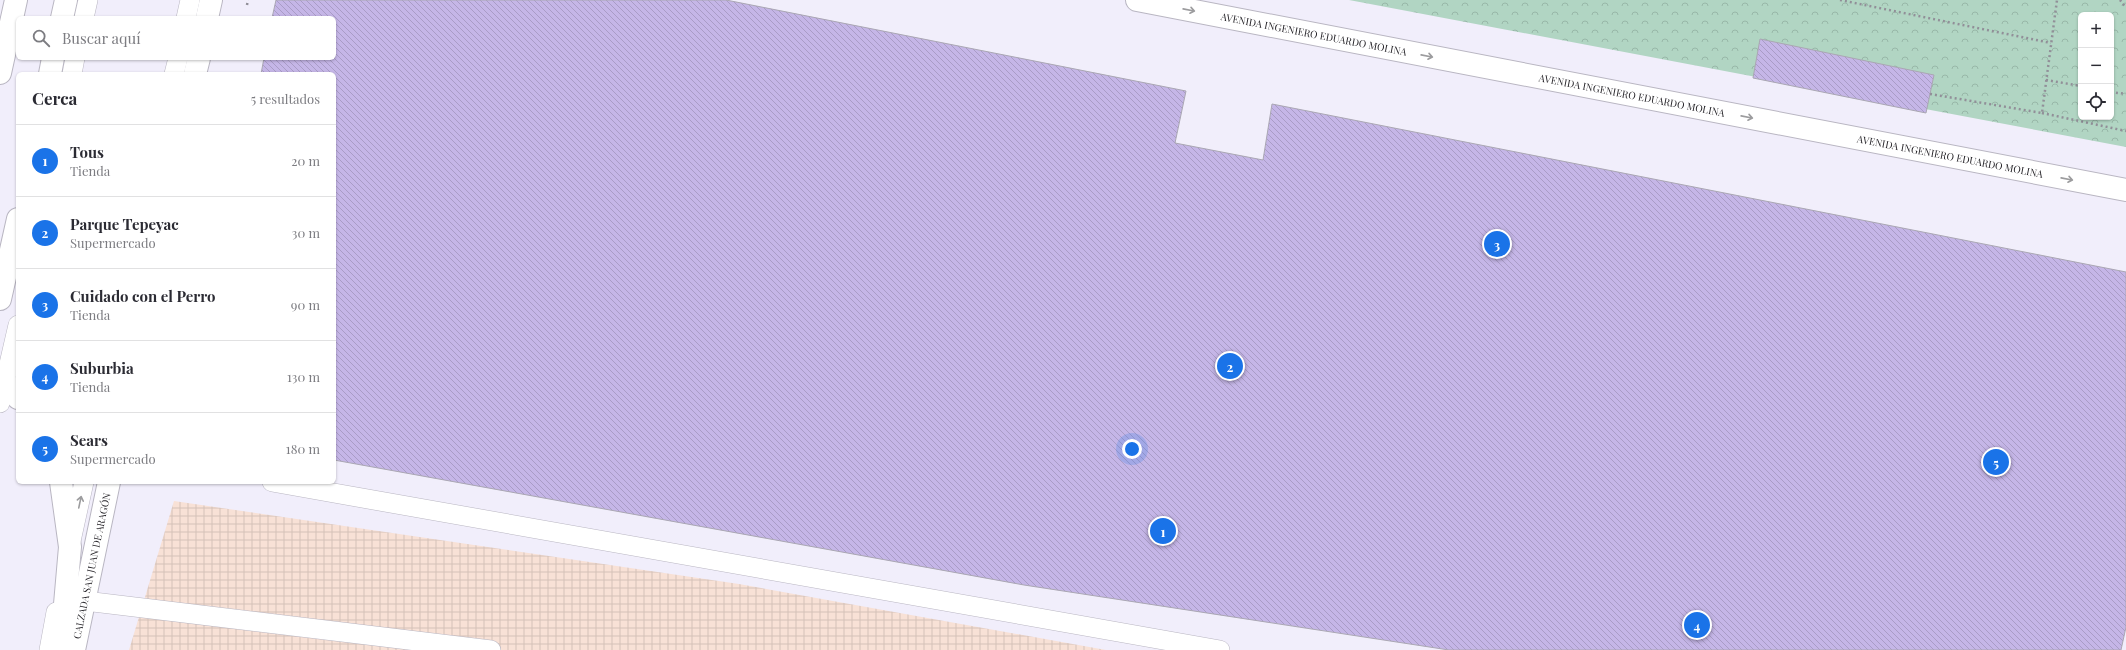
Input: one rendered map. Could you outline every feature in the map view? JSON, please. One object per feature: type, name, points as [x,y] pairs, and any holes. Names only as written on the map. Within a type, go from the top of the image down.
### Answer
[{"type":"main road","points":[[0,73],[16,0]]},
{"type":"main road","points":[[62,16],[66,0]]},
{"type":"main road","points":[[207,16],[211,0]]},
{"type":"main road","name":"AVENIDA INGENIERO EDUARDO MOLINA","points":[[1137,0],[2126,190]]},
{"type":"main road","points":[[50,72],[53,60]]},
{"type":"main road","points":[[196,72],[198,60]]},
{"type":"main road","points":[[0,299],[16,228]]},
{"type":"main road","points":[[61,484],[70,547],[61,650]]},
{"type":"main road","name":"CALZADA SAN JUAN DE ARAGÓN","points":[[74,650],[109,484]]},
{"type":"lane","points":[[84,16],[88,0]]},
{"type":"lane","points":[[186,16],[190,0]]},
{"type":"lane","points":[[72,72],[75,60]]},
{"type":"lane","points":[[174,72],[178,60]]},
{"type":"lane","points":[[0,403],[8,385],[16,337]]},
{"type":"lane","points":[[49,650],[84,484]]},
{"type":"lane","points":[[283,484],[1220,650]]},
{"type":"lane","points":[[85,601],[491,650]]},
{"type":"path","points":[[247,5],[248,0]]},
{"type":"path","points":[[1840,0],[2051,43]]},
{"type":"path","points":[[2042,113],[2058,0]]},
{"type":"path","points":[[2120,0],[2126,8]]},
{"type":"path","points":[[2046,80],[2078,85]]},
{"type":"path","points":[[2114,92],[2126,94]]},
{"type":"path","points":[[1930,94],[2042,113],[2126,131]]},
{"type":"shaded area","points":[[174,501],[739,584],[1106,650],[129,650]]},
{"type":"green space","points":[[1349,0],[2126,0],[2126,147]]},
{"type":"building","points":[[276,0],[726,0],[1186,91],[1175,143],[1263,160],[1272,104],[2126,272],[2126,627],[2121,650],[1449,650],[1024,585],[336,460],[336,72],[261,72],[264,60],[336,60],[336,16],[272,16]]},
{"type":"building","points":[[1760,39],[1934,75],[1926,113],[1753,78]]},
{"type":"place","name":"Cuidado con el Perro","points":[[1497,244]]},
{"type":"place","name":"Parque Tepeyac","points":[[1230,366]]},
{"type":"place","name":"Sears","points":[[1996,462]]},
{"type":"place","name":"Tous","points":[[1163,531]]},
{"type":"place","name":"Suburbia","points":[[1697,625]]}]
